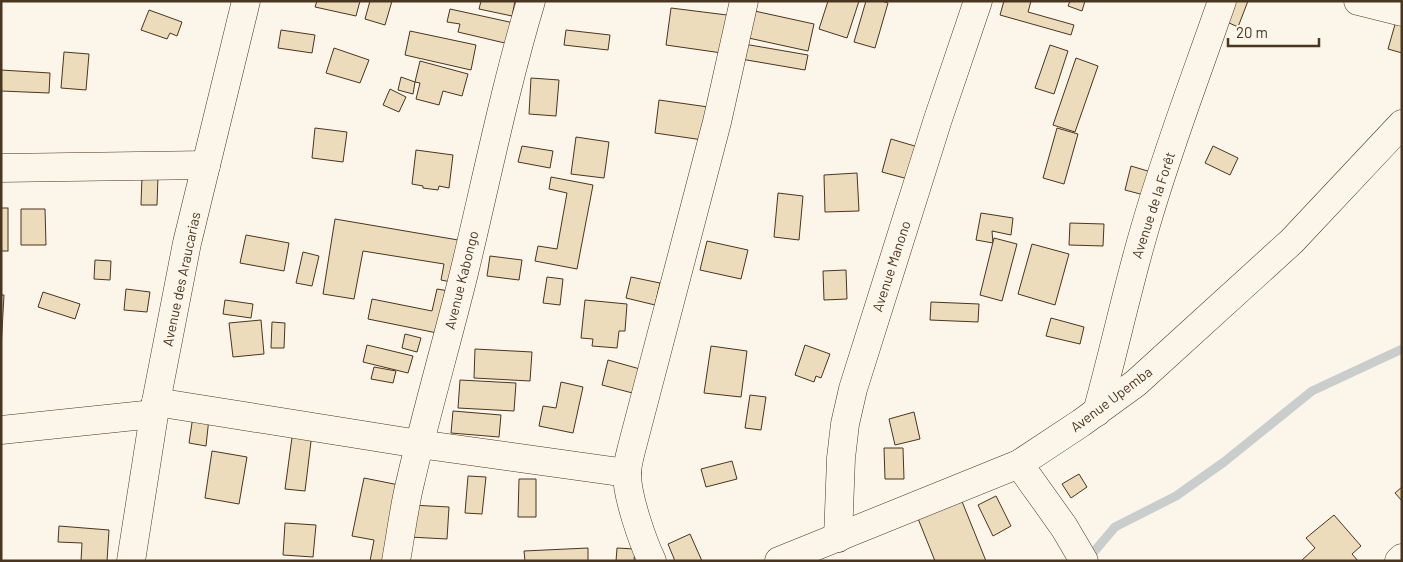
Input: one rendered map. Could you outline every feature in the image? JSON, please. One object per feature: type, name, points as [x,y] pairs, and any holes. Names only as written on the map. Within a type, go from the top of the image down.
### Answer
[{"type":"street","name":"Avenue des Araucarias","points":[[131,561],[155,408],[187,243],[246,1]]},
{"type":"street","name":"Avenue Kabongo","points":[[396,561],[410,481],[464,274],[511,74],[531,1]]},
{"type":"street","points":[[652,561],[645,548],[627,473],[632,447],[717,122],[744,1]]},
{"type":"street","name":"Avenue Manono","points":[[838,538],[841,458],[845,424],[853,388],[938,119],[978,1]]},
{"type":"street","name":"Avenue de la Forêt","points":[[1097,412],[1145,226],[1222,1]]},
{"type":"street","points":[[1358,1],[1402,12]]},
{"type":"street","name":"Avenue Upemba","points":[[779,561],[1019,464],[1097,412],[1136,383],[1292,241],[1402,124]]},
{"type":"street","points":[[1,168],[206,166]]},
{"type":"street","points":[[1,430],[155,408],[627,473]]},
{"type":"street","points":[[1019,464],[1064,527],[1084,561]]},
{"type":"building","points":[[317,1],[360,1],[356,16],[315,7]]},
{"type":"building","points":[[370,1],[392,1],[385,25],[365,19]]},
{"type":"building","points":[[481,1],[515,1],[512,16],[479,9]]},
{"type":"building","points":[[828,1],[859,1],[847,38],[819,29]]},
{"type":"building","points":[[866,1],[888,3],[875,48],[854,42]]},
{"type":"building","points":[[1004,1],[1031,1],[1028,12],[1074,25],[1071,35],[1000,15]]},
{"type":"building","points":[[1070,1],[1085,1],[1082,11],[1068,6]]},
{"type":"building","points":[[1235,1],[1248,1],[1238,27],[1227,22]]},
{"type":"building","points":[[671,8],[727,15],[722,53],[666,45]]},
{"type":"building","points":[[450,9],[514,23],[509,44],[458,32],[460,24],[447,22]]},
{"type":"building","points":[[149,10],[182,22],[177,36],[170,33],[167,39],[141,30]]},
{"type":"building","points":[[750,10],[814,24],[808,51],[744,37]]},
{"type":"building","points":[[1396,21],[1402,22],[1402,53],[1388,49]]},
{"type":"building","points":[[281,30],[315,35],[312,53],[278,48]]},
{"type":"building","points":[[566,30],[610,35],[608,50],[564,45]]},
{"type":"building","points":[[410,31],[476,45],[471,70],[405,55]]},
{"type":"building","points":[[744,44],[808,55],[805,70],[741,59]]},
{"type":"building","points":[[1050,45],[1068,51],[1054,94],[1035,88]]},
{"type":"building","points":[[334,48],[369,60],[360,83],[326,73]]},
{"type":"building","points":[[64,52],[89,54],[86,90],[61,88]]},
{"type":"building","points":[[1076,58],[1098,66],[1075,132],[1053,125]]},
{"type":"building","points":[[420,61],[468,74],[462,96],[443,91],[439,105],[416,99],[420,83],[415,82]]},
{"type":"building","points":[[1,70],[50,73],[49,93],[1,91]]},
{"type":"building","points":[[401,77],[415,82],[413,94],[398,90]]},
{"type":"building","points":[[531,78],[559,80],[556,116],[529,114]]},
{"type":"building","points":[[390,89],[406,97],[399,112],[383,105]]},
{"type":"building","points":[[659,100],[708,107],[703,140],[655,133]]},
{"type":"building","points":[[315,128],[347,132],[343,162],[312,158]]},
{"type":"building","points":[[1057,128],[1078,134],[1064,184],[1043,178]]},
{"type":"building","points":[[576,137],[609,142],[604,178],[571,174]]},
{"type":"building","points":[[891,139],[918,147],[908,179],[882,172]]},
{"type":"building","points":[[522,146],[553,151],[550,168],[518,162]]},
{"type":"building","points":[[1213,146],[1238,158],[1230,175],[1205,163]]},
{"type":"building","points":[[416,150],[453,155],[449,188],[439,186],[438,190],[412,184]]},
{"type":"building","points":[[1131,166],[1151,172],[1144,195],[1125,190]]},
{"type":"building","points":[[857,173],[859,211],[825,212],[824,175]]},
{"type":"building","points":[[142,176],[158,176],[157,205],[141,205]]},
{"type":"building","points":[[551,177],[593,185],[577,269],[535,261],[538,246],[557,249],[567,193],[549,189]]},
{"type":"building","points":[[778,193],[803,196],[799,240],[774,237]]},
{"type":"building","points":[[1,208],[8,208],[8,251],[1,251]]},
{"type":"building","points":[[21,209],[45,209],[46,245],[21,245]]},
{"type":"building","points":[[981,213],[1013,218],[1011,235],[992,231],[993,243],[976,240]]},
{"type":"building","points":[[335,219],[464,241],[456,283],[441,280],[444,264],[363,251],[354,299],[323,294]]},
{"type":"building","points":[[1070,223],[1104,224],[1103,246],[1069,245]]},
{"type":"building","points":[[246,235],[289,243],[284,271],[240,263]]},
{"type":"building","points":[[994,238],[1017,244],[1002,301],[980,295]]},
{"type":"building","points":[[707,241],[748,250],[741,279],[700,270]]},
{"type":"building","points":[[1032,244],[1069,254],[1055,305],[1018,294]]},
{"type":"building","points":[[303,252],[319,256],[312,286],[296,283]]},
{"type":"building","points":[[490,256],[522,260],[519,280],[487,276]]},
{"type":"building","points":[[95,260],[111,261],[110,280],[94,279]]},
{"type":"building","points":[[846,270],[847,299],[824,300],[823,271]]},
{"type":"building","points":[[547,277],[563,279],[560,305],[543,303]]},
{"type":"building","points":[[631,277],[660,283],[655,305],[626,298]]},
{"type":"building","points":[[126,289],[150,292],[147,312],[124,310]]},
{"type":"building","points":[[437,289],[455,292],[447,335],[368,319],[372,299],[432,311]]},
{"type":"building","points":[[43,292],[80,304],[75,319],[38,307]]},
{"type":"building","points":[[1,295],[4,295],[1,349]]},
{"type":"building","points":[[225,300],[253,304],[251,318],[223,314]]},
{"type":"building","points":[[585,300],[627,304],[625,331],[619,331],[617,348],[592,346],[593,339],[581,338]]},
{"type":"building","points":[[931,302],[979,304],[978,322],[930,320]]},
{"type":"building","points":[[1051,318],[1084,327],[1080,344],[1046,336]]},
{"type":"building","points":[[261,320],[264,354],[233,357],[229,323]]},
{"type":"building","points":[[272,322],[285,323],[284,348],[271,348]]},
{"type":"building","points":[[405,334],[421,338],[417,352],[402,348]]},
{"type":"building","points":[[367,345],[413,356],[408,373],[363,362]]},
{"type":"building","points":[[805,345],[830,354],[821,378],[816,376],[814,382],[795,375]]},
{"type":"building","points":[[711,346],[747,351],[741,397],[704,393]]},
{"type":"building","points":[[475,349],[532,352],[530,381],[474,378]]},
{"type":"building","points":[[608,360],[647,371],[640,395],[602,385]]},
{"type":"building","points":[[374,367],[396,371],[393,383],[371,379]]},
{"type":"building","points":[[460,380],[516,383],[514,411],[458,408]]},
{"type":"building","points":[[561,382],[583,387],[573,433],[539,426],[543,406],[556,408]]},
{"type":"building","points":[[750,395],[766,397],[761,430],[745,428]]},
{"type":"building","points":[[453,411],[501,415],[499,437],[451,433]]},
{"type":"building","points":[[914,412],[920,439],[895,445],[889,419]]},
{"type":"building","points":[[193,416],[209,418],[206,446],[189,443]]},
{"type":"building","points":[[293,430],[312,433],[305,491],[285,489]]},
{"type":"building","points":[[884,448],[903,448],[904,479],[885,479]]},
{"type":"building","points":[[212,451],[247,457],[239,504],[205,498]]},
{"type":"building","points":[[732,461],[737,479],[706,487],[701,469]]},
{"type":"building","points":[[1079,474],[1087,487],[1071,498],[1062,484]]},
{"type":"building","points":[[468,476],[486,477],[482,514],[465,513]]},
{"type":"building","points":[[364,478],[404,486],[388,561],[370,561],[374,540],[352,536]]},
{"type":"building","points":[[519,479],[536,479],[536,517],[518,517]]},
{"type":"building","points":[[1402,487],[1402,501],[1395,493]]},
{"type":"building","points":[[996,496],[1011,526],[993,536],[978,505]]},
{"type":"building","points":[[961,499],[986,561],[935,561],[917,516]]},
{"type":"building","points":[[411,505],[449,507],[447,539],[409,537]]},
{"type":"building","points":[[1334,515],[1361,546],[1352,554],[1358,561],[1301,561],[1315,548],[1306,538]]},
{"type":"building","points":[[285,523],[316,525],[313,557],[283,555]]},
{"type":"building","points":[[59,526],[109,530],[107,561],[81,561],[82,543],[58,542]]},
{"type":"building","points":[[690,534],[702,561],[675,561],[668,544]]},
{"type":"building","points":[[588,548],[588,561],[525,561],[524,551]]},
{"type":"building","points":[[617,548],[635,549],[634,561],[616,561]]},
{"type":"waterway","points":[[1087,560],[1115,527],[1176,496],[1224,462],[1312,391],[1402,349]]}]
